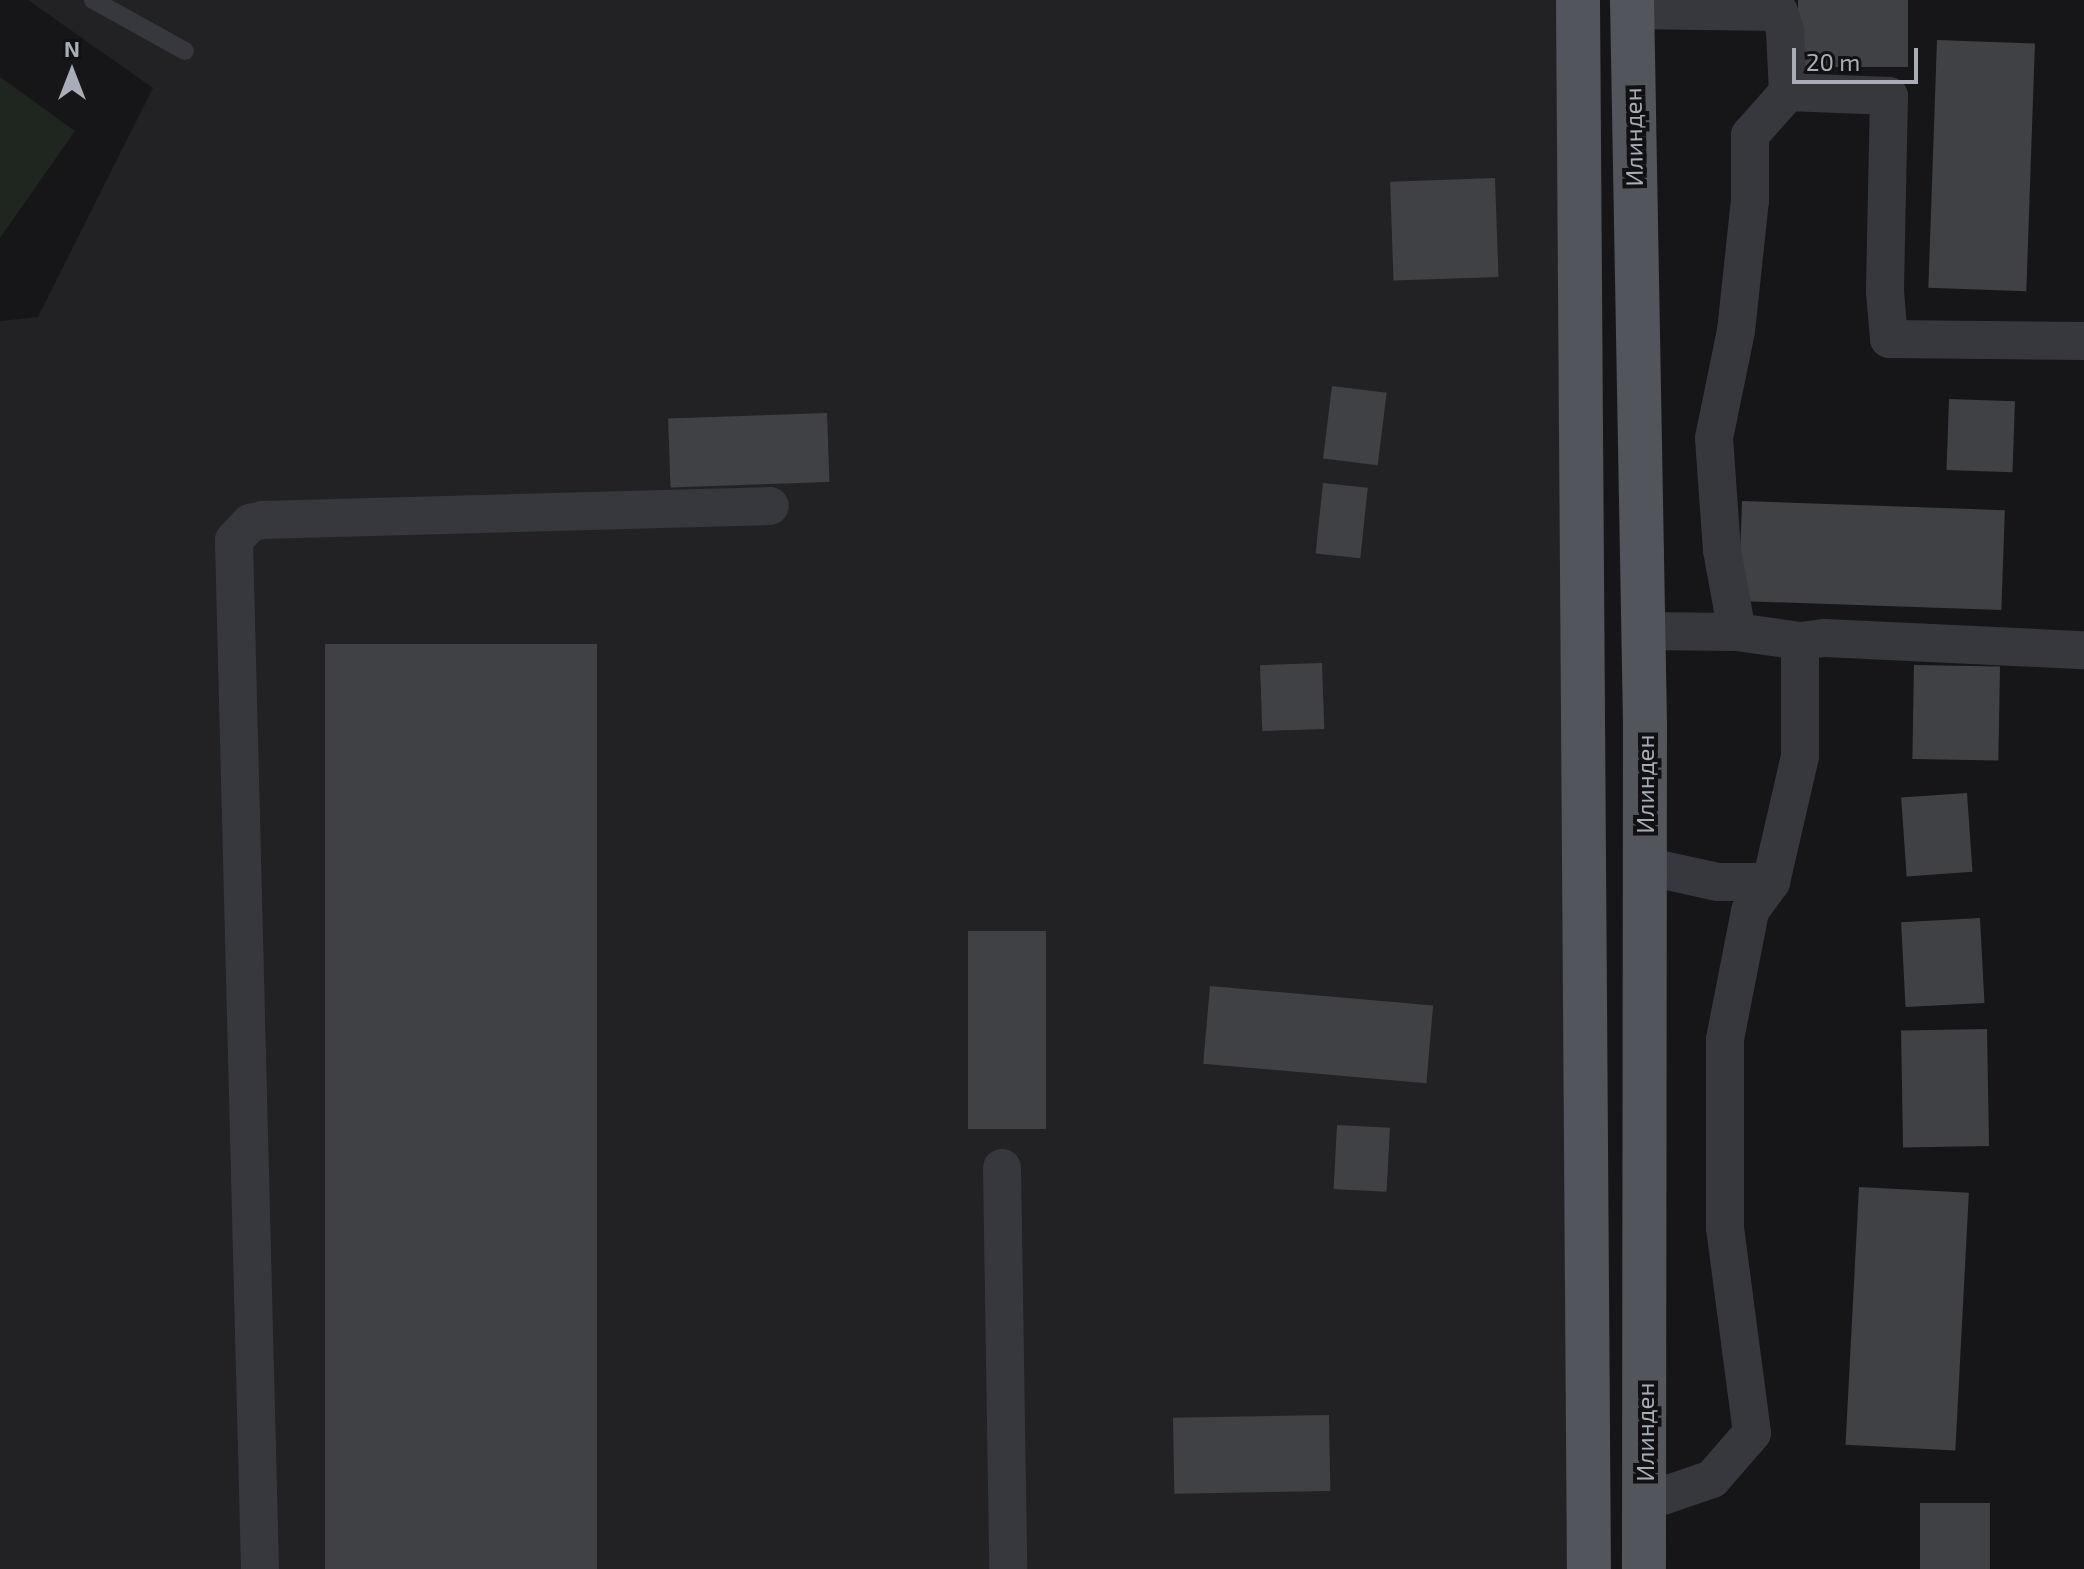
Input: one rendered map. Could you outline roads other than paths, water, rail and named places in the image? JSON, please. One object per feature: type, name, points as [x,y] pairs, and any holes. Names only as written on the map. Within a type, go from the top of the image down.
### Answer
[{"type":"main road","points":[[1578,0],[1589,1569]]},
{"type":"main road","name":"Илинден","points":[[1632,5],[1645,866],[1644,1569]]},
{"type":"street","points":[[1632,5],[1779,12],[1785,31],[1788,92],[1750,135],[1750,201],[1736,331],[1714,438],[1722,550],[1737,632]]},
{"type":"street","points":[[1788,92],[1889,96],[1885,291],[1889,339],[2084,341]]},
{"type":"street","points":[[260,1569],[234,540],[250,523],[262,520],[770,506]]},
{"type":"street","points":[[1643,631],[1737,632],[1800,641],[1825,638],[2084,650]]},
{"type":"street","points":[[1645,1502],[1712,1479],[1752,1433],[1725,1227],[1725,1039],[1750,911],[1771,882],[1800,756],[1800,641]]},
{"type":"street","points":[[1645,866],[1718,882],[1771,882]]},
{"type":"street","points":[[1002,1168],[1008,1569]]},
{"type":"lane","points":[[93,0],[185,51]]}]
